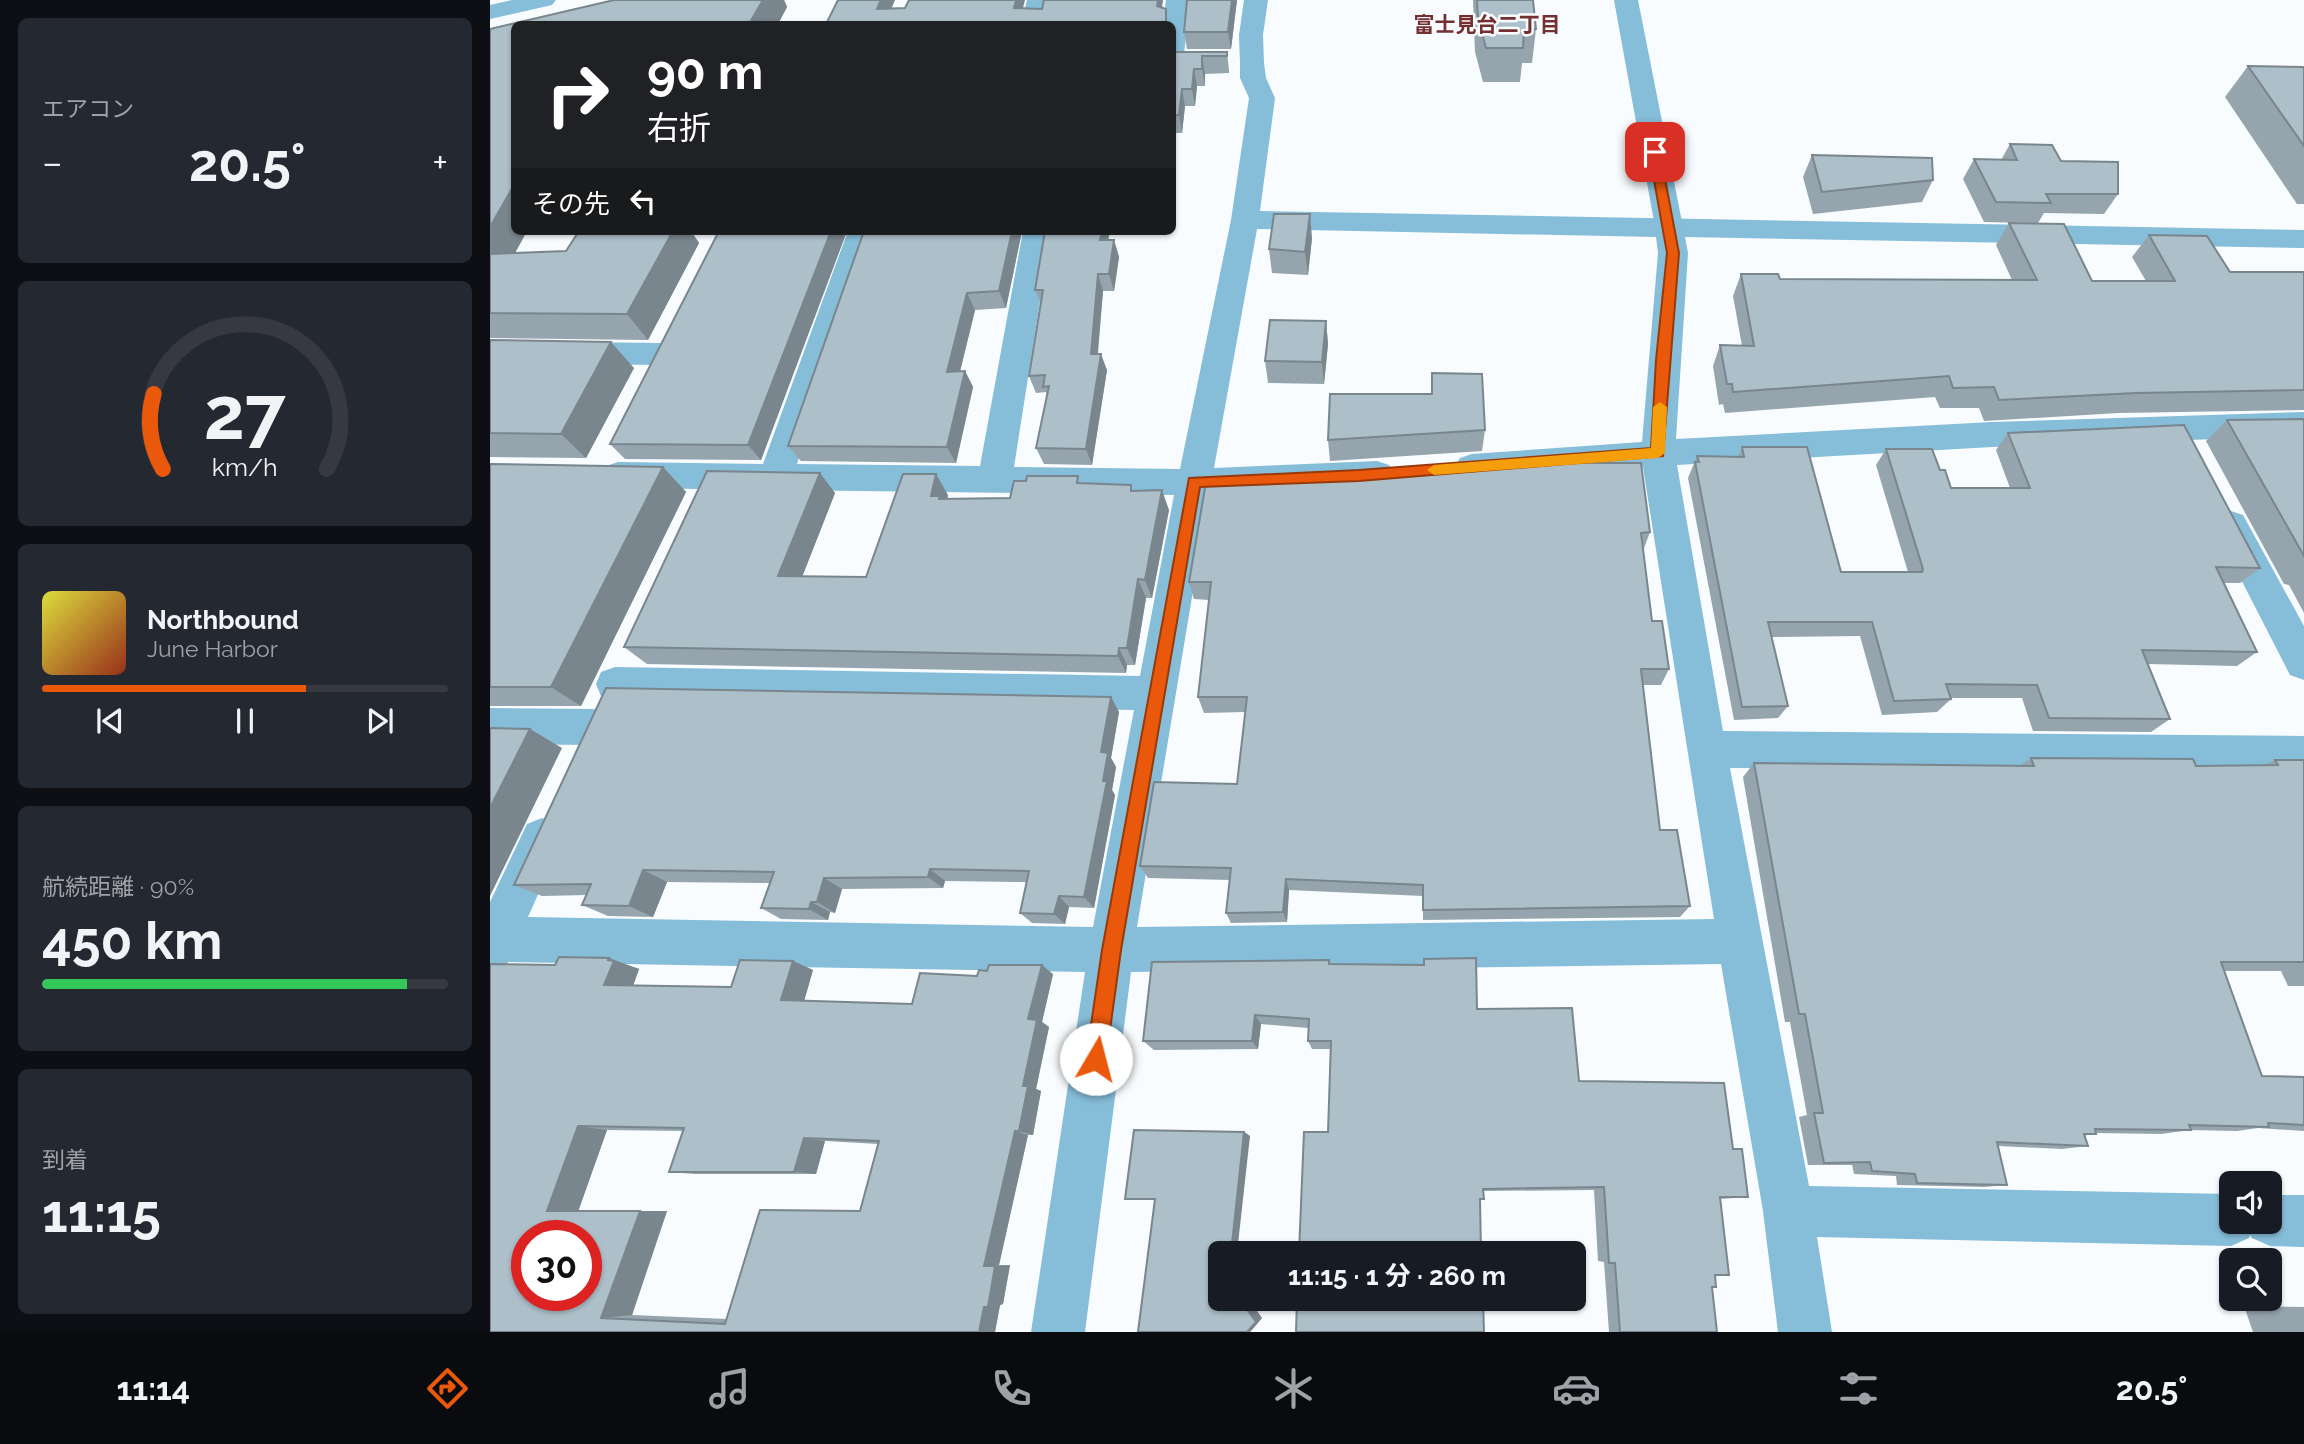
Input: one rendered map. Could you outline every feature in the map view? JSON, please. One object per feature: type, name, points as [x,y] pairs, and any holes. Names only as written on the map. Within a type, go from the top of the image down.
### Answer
[{"type":"street","points":[[490,12],[544,0]]},
{"type":"street","points":[[1034,21],[1039,0]]},
{"type":"street","points":[[1176,21],[1178,0]]},
{"type":"street","points":[[1058,1332],[1111,950],[1194,482],[1245,220],[1262,98],[1253,78],[1251,59],[1255,0]]},
{"type":"street","points":[[1626,0],[1673,253],[1662,360],[1658,453],[1706,749],[1788,1211],[1805,1332]]},
{"type":"street","points":[[1225,59],[1251,59]]},
{"type":"street","points":[[1176,60],[1199,60]]},
{"type":"street","points":[[1245,220],[2304,239]]},
{"type":"street","points":[[776,476],[861,235]]},
{"type":"street","points":[[995,479],[1036,235]]},
{"type":"street","points":[[490,352],[660,354]]},
{"type":"street","points":[[597,466],[713,476],[1194,482],[1427,471],[1658,453],[2118,428],[2304,424]]},
{"type":"street","points":[[2179,427],[2198,462]]},
{"type":"street","points":[[696,512],[713,476]]},
{"type":"street","points":[[2217,498],[2304,663]]},
{"type":"street","points":[[576,765],[633,648]]},
{"type":"street","points":[[615,684],[1158,693]]},
{"type":"street","points":[[490,726],[593,727]]},
{"type":"street","points":[[1706,749],[2304,754]]},
{"type":"street","points":[[559,802],[492,943],[1111,950],[1741,942]]},
{"type":"street","points":[[1788,1211],[2219,1220]]},
{"type":"street","points":[[2282,1220],[2304,1221]]},
{"type":"building","points":[[614,0],[763,0],[751,21],[524,21]]},
{"type":"building","points":[[838,0],[881,0],[877,9],[905,8],[909,0],[1016,0],[1014,8],[1042,9],[1044,0],[1158,0],[1157,6],[1166,9],[1166,21],[828,21]]},
{"type":"building","points":[[1187,0],[1232,0],[1228,32],[1184,32]]},
{"type":"building","points":[[1477,0],[1533,0],[1536,29],[1524,29],[1523,48],[1486,48],[1478,18]]},
{"type":"building","points":[[511,24],[511,190],[490,227],[490,29]]},
{"type":"building","points":[[1176,52],[1227,52],[1227,56],[1202,56],[1202,69],[1194,69],[1192,89],[1182,89],[1179,115],[1176,116]]},
{"type":"building","points":[[2248,66],[2303,67],[2304,146]]},
{"type":"building","points":[[2010,144],[2052,145],[2061,161],[2118,162],[2118,194],[2046,194],[2051,203],[1996,202],[1974,159],[2017,160]]},
{"type":"building","points":[[1812,155],[1932,158],[1933,180],[1822,192]]},
{"type":"building","points":[[1274,214],[1310,214],[1305,252],[1269,249]]},
{"type":"building","points":[[2009,223],[2064,224],[2092,281],[2175,281],[2149,235],[2207,236],[2230,272],[2304,272],[2304,390],[2136,393],[1999,400],[1994,387],[1953,388],[1949,376],[1733,392],[1732,384],[1727,384],[1720,345],[1754,346],[1741,274],[1778,274],[1780,279],[2037,280]]},
{"type":"building","points":[[576,235],[671,235],[627,314],[490,313],[490,254],[566,251]]},
{"type":"building","points":[[717,235],[829,235],[748,445],[610,444]]},
{"type":"building","points":[[863,235],[1011,235],[999,291],[967,293],[947,372],[965,371],[947,447],[788,446]]},
{"type":"building","points":[[1044,235],[1101,235],[1100,240],[1114,240],[1109,274],[1098,274],[1091,354],[1101,354],[1086,449],[1036,448],[1049,386],[1043,387],[1045,375],[1029,376],[1043,290],[1035,290]]},
{"type":"building","points":[[1270,320],[1326,321],[1322,362],[1265,361]]},
{"type":"building","points":[[490,340],[611,342],[561,434],[490,433]]},
{"type":"building","points":[[1432,373],[1482,374],[1485,430],[1328,440],[1330,394],[1432,394]]},
{"type":"building","points":[[2304,419],[2304,556],[2227,420]]},
{"type":"building","points":[[2184,425],[2260,568],[2216,567],[2257,652],[2142,650],[2170,719],[2049,718],[2037,685],[1946,684],[1951,699],[1894,701],[1872,622],[1768,622],[1788,706],[1742,707],[1695,462],[1699,462],[1697,456],[1744,457],[1742,447],[1807,447],[1841,572],[1922,572],[1886,449],[1932,449],[1940,470],[1945,470],[1951,488],[2030,488],[2008,433]]},
{"type":"building","points":[[1486,463],[1641,463],[1650,532],[1641,533],[1652,621],[1662,621],[1669,669],[1641,669],[1660,830],[1677,830],[1690,906],[1423,910],[1423,885],[1286,879],[1283,912],[1226,913],[1231,868],[1140,866],[1154,782],[1237,784],[1247,697],[1198,697],[1211,582],[1189,582],[1206,482],[1326,479],[1326,474]]},
{"type":"building","points":[[490,464],[663,467],[551,687],[490,687]]},
{"type":"building","points":[[707,471],[820,473],[778,576],[866,577],[903,474],[936,474],[931,496],[940,496],[939,499],[1010,498],[1014,481],[1026,481],[1027,476],[1078,476],[1077,483],[1131,485],[1131,491],[1162,490],[1145,580],[1138,579],[1127,648],[1119,648],[1118,656],[624,647]]},
{"type":"building","points":[[606,688],[1111,697],[1101,752],[1108,753],[1103,781],[1107,781],[1084,897],[1059,896],[1054,914],[1020,913],[1029,871],[930,869],[928,877],[824,878],[817,902],[811,902],[809,909],[761,908],[774,872],[643,870],[629,906],[582,905],[591,884],[514,885]]},
{"type":"building","points":[[490,728],[530,729],[490,808]]},
{"type":"building","points":[[2031,758],[2193,759],[2196,766],[2278,765],[2275,760],[2304,760],[2304,962],[2221,962],[2262,1076],[2304,1077],[2304,1125],[2189,1125],[2191,1130],[2095,1129],[2096,1134],[2084,1134],[2088,1146],[1997,1142],[2007,1185],[1917,1183],[1915,1174],[1872,1171],[1870,1162],[1824,1163],[1814,1113],[1823,1113],[1805,1014],[1799,1014],[1754,763],[2034,766]]},
{"type":"building","points":[[559,957],[609,958],[608,960],[614,961],[604,985],[731,987],[740,960],[793,961],[781,1000],[912,1004],[920,973],[977,976],[979,970],[987,971],[989,965],[1042,965],[1028,1019],[1037,1020],[1023,1086],[1028,1086],[984,1266],[995,1266],[988,1307],[984,1307],[979,1332],[490,1332],[490,964],[555,965]],"holes":[[[578,1126],[684,1128],[669,1172],[794,1172],[804,1138],[879,1141],[860,1211],[760,1210],[725,1324],[601,1318],[640,1211],[547,1211]]]},
{"type":"building","points":[[1476,958],[1477,1009],[1572,1008],[1579,1081],[1724,1083],[1733,1149],[1742,1149],[1748,1197],[1720,1197],[1729,1275],[1715,1275],[1716,1287],[1712,1287],[1717,1332],[1620,1332],[1615,1263],[1609,1263],[1604,1187],[1483,1189],[1484,1199],[1480,1199],[1481,1241],[1299,1241],[1304,1132],[1328,1132],[1331,1041],[1308,1041],[1309,1019],[1255,1015],[1252,1041],[1143,1041],[1152,962],[1329,960],[1329,964],[1424,965],[1424,959]]},
{"type":"building","points":[[1134,1130],[1244,1132],[1232,1241],[1208,1241],[1208,1311],[1248,1311],[1256,1322],[1247,1332],[1138,1332],[1155,1199],[1125,1199]]},
{"type":"building","points":[[1297,1311],[1483,1311],[1484,1332],[1296,1332]]},
{"type":"slow traffic","points":[[1434,470],[1658,453],[1660,407]]},
{"type":"district","name":"富士見台二丁目","points":[[1487,24]]},
{"type":"route","points":[[1096,1059],[1111,950],[1194,482],[1359,476],[1658,453],[1662,360],[1673,253],[1655,152]]}]
